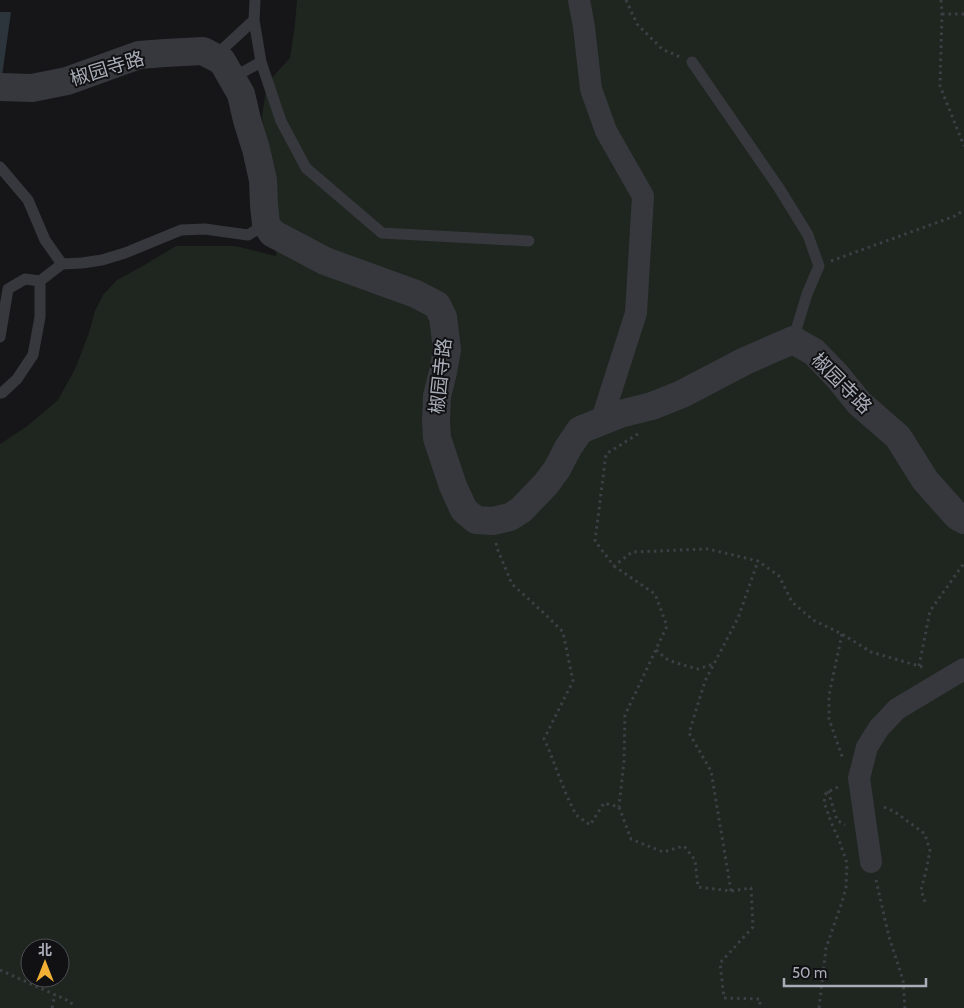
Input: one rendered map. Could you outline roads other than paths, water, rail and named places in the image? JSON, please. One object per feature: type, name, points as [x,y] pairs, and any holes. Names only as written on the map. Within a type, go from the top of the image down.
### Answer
[{"type":"street","points":[[579,0],[584,27],[590,88],[606,131],[643,196],[636,313],[601,422]]},
{"type":"street","name":"椒园寺路","points":[[0,87],[32,88],[66,81],[139,55],[203,51],[214,57]]},
{"type":"street","points":[[214,57],[222,61],[241,94],[263,180],[266,224]]},
{"type":"street","name":"椒园寺路","points":[[266,224],[272,233],[325,261],[416,294],[437,305],[443,317],[447,350],[437,396],[437,438],[453,486],[464,510],[476,520],[493,521],[510,517],[521,510],[546,484],[580,430],[620,414],[652,406],[682,394],[745,361],[793,340],[814,352],[860,403],[898,437],[925,480],[957,516],[964,520]]},
{"type":"street","points":[[871,862],[854,780],[867,747],[879,728],[897,709],[959,672]]},
{"type":"lane","points":[[255,0],[254,20],[261,62],[281,121],[306,168],[382,233],[528,241]]},
{"type":"lane","points":[[214,57],[254,20]]},
{"type":"lane","points":[[231,78],[261,62]]},
{"type":"lane","points":[[692,62],[808,235],[819,266],[805,301],[793,340]]},
{"type":"lane","points":[[0,167],[28,200],[45,240],[62,264]]},
{"type":"lane","points":[[0,337],[8,289],[25,279],[40,281],[62,264],[102,260],[125,253],[181,230],[205,229],[248,235],[266,224]]},
{"type":"lane","points":[[2,393],[17,379],[34,355],[40,317],[40,281]]}]
